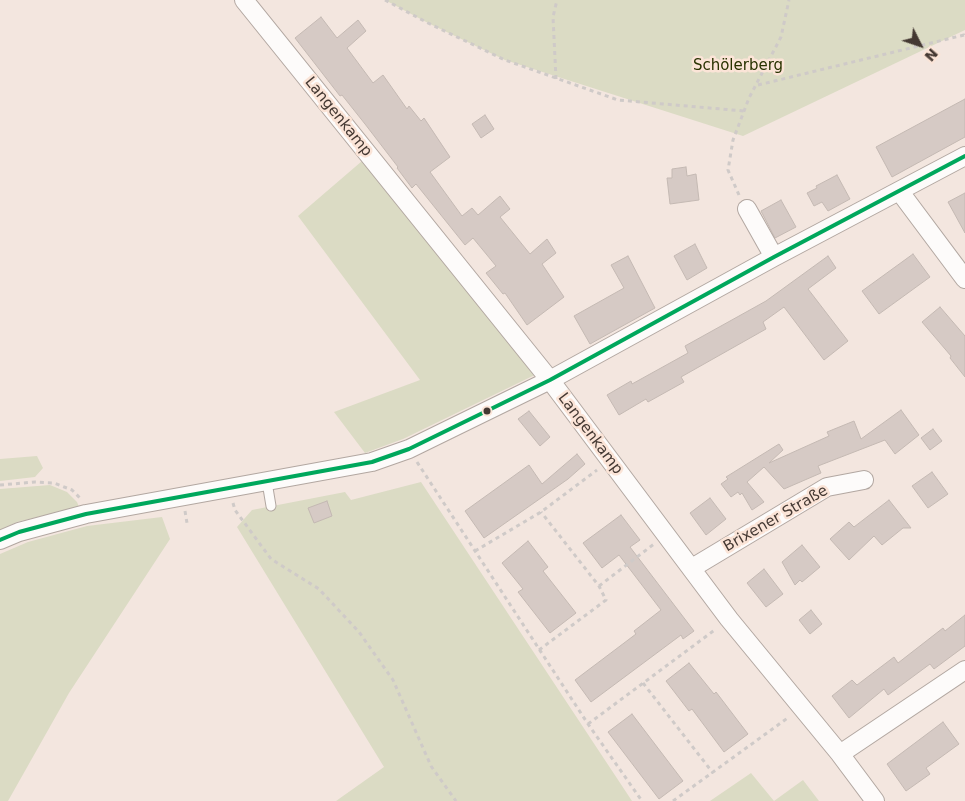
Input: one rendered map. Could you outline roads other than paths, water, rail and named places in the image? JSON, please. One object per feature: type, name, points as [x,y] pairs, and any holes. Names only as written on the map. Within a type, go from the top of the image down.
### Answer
[{"type":"street","name":"Langenkamp","points":[[244,0],[550,380],[729,619],[840,754],[874,801]]},
{"type":"street","points":[[0,540],[19,532],[86,514],[372,462],[408,449],[550,380],[774,257],[965,156]]},
{"type":"street","points":[[900,192],[965,279]]},
{"type":"street","points":[[747,209],[774,257]]},
{"type":"street","name":"Brixener Straße","points":[[692,568],[827,487],[864,480]]},
{"type":"street","points":[[840,754],[965,670]]},
{"type":"lane","points":[[266,482],[271,506]]},
{"type":"park label","name":"Schölerberg","points":[[738,66]]}]
